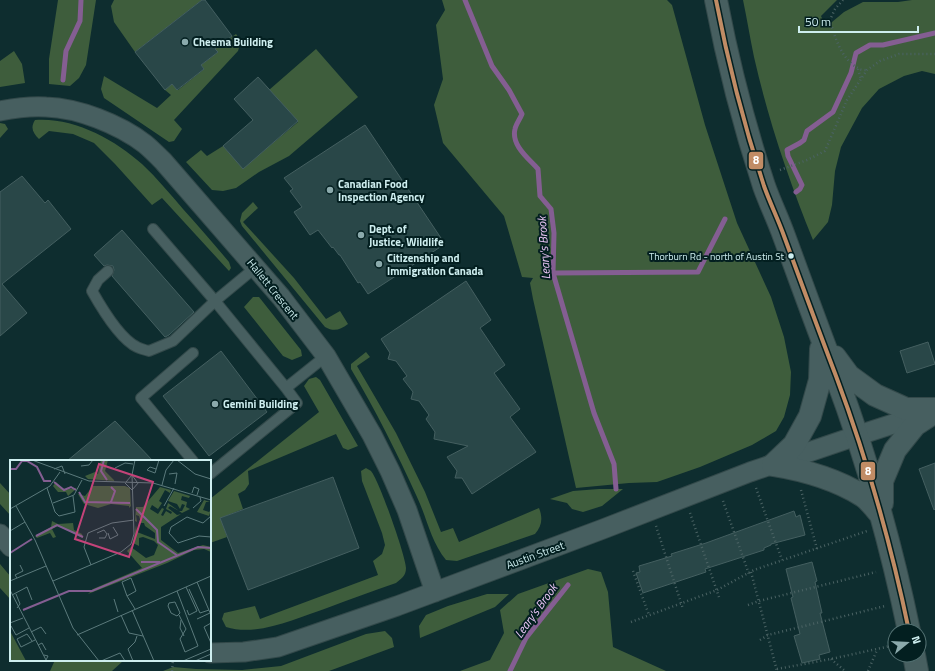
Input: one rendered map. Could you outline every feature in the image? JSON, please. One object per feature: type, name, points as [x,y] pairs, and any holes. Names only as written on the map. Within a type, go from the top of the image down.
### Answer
[{"type":"main road","points":[[716,0],[739,103],[764,188],[783,234],[836,376],[872,481],[883,520],[907,623]]},
{"type":"main road","points":[[821,338],[849,376],[875,395],[906,409],[935,410]]},
{"type":"main road","points":[[773,465],[794,445],[810,416],[820,380],[821,338]]},
{"type":"main road","points":[[883,520],[882,481],[895,450],[915,425],[935,410]]},
{"type":"main road","points":[[773,465],[796,469],[830,480],[864,497],[883,520]]},
{"type":"street","name":"Hallett Crescent","points":[[0,111],[21,108],[53,108],[72,110],[120,128],[144,144],[163,161],[256,267],[326,356],[372,435],[390,472],[407,510],[435,592]]},
{"type":"street","name":"Austin Street","points":[[211,653],[244,652],[278,647],[435,592],[603,530],[650,510],[750,472],[935,410]]},
{"type":"street","points":[[0,534],[10,546]]},
{"type":"lane","points":[[153,229],[215,301],[297,403],[211,473]]},
{"type":"lane","points":[[108,271],[98,280],[92,291],[104,313],[124,336],[136,347],[149,351],[173,341],[215,301],[256,267]]},
{"type":"lane","points":[[192,460],[141,398],[193,353]]},
{"type":"lane","points":[[286,388],[326,356]]},
{"type":"path","points":[[842,0],[835,9],[830,20],[836,41],[849,61],[858,69],[861,79]]},
{"type":"path","points":[[780,170],[825,151],[847,100],[867,70],[880,61],[899,54],[935,54]]},
{"type":"path","points":[[858,69],[867,70]]},
{"type":"path","points":[[796,469],[818,549]]},
{"type":"path","points":[[750,472],[782,560]]},
{"type":"path","points":[[717,485],[750,573],[777,670],[887,647]]},
{"type":"path","points":[[684,497],[719,597]]},
{"type":"path","points":[[650,510],[683,609]]},
{"type":"path","points":[[631,622],[717,590],[750,573],[782,560],[818,549],[883,520]]},
{"type":"path","points":[[748,605],[894,567]]},
{"type":"path","points":[[633,571],[650,615]]},
{"type":"path","points":[[760,640],[768,635],[903,602]]},
{"type":"path","points":[[868,671],[877,650]]},
{"type":"path","points":[[831,659],[845,671]]},
{"type":"path","points":[[172,671],[173,661]]},
{"type":"green space","points":[[58,0],[96,0],[86,65],[79,78],[70,86],[49,84],[49,59]]},
{"type":"green space","points":[[114,0],[202,0],[135,52],[114,22],[111,6]]},
{"type":"green space","points":[[442,0],[667,0],[672,5],[705,125],[737,223],[771,297],[784,337],[791,372],[790,395],[784,417],[776,431],[752,445],[700,467],[657,482],[576,488],[533,299],[530,283],[533,278],[522,277],[504,216],[443,143],[434,105],[443,79],[436,25],[445,10]]},
{"type":"green space","points":[[743,0],[837,0],[821,16],[826,27],[844,12],[863,2],[935,0],[935,74],[922,71],[904,76],[879,89],[862,108],[841,147],[835,171],[832,205],[828,222],[813,240],[787,173],[772,127],[754,57]]},
{"type":"green space","points":[[236,34],[241,41],[238,51],[174,120],[182,129],[174,141],[169,142],[104,98],[101,89],[104,76],[157,108],[171,95],[165,90],[172,84],[178,90],[204,69],[201,65],[218,52],[215,49]]},
{"type":"green space","points":[[316,49],[358,97],[289,156],[259,172],[236,188],[223,191],[212,190],[186,162],[201,150],[207,156],[223,146],[243,168],[298,122],[269,90]]},
{"type":"green space","points":[[14,51],[22,64],[25,83],[0,87],[0,61]]},
{"type":"green space","points":[[35,120],[64,122],[78,126],[106,138],[131,155],[158,180],[229,262],[231,268],[229,271],[162,198],[152,205],[94,143],[73,134],[49,131],[39,139],[33,130]]},
{"type":"green space","points":[[0,123],[5,124],[8,129],[0,138]]},
{"type":"green space","points":[[253,202],[258,208],[243,222],[294,278],[326,319],[340,311],[348,324],[337,330],[325,327],[242,226],[240,221],[242,213]]},
{"type":"green space","points":[[253,297],[259,297],[301,350],[302,356],[292,360],[283,356],[244,307]]},
{"type":"green space","points":[[366,352],[370,357],[357,366],[396,433],[425,492],[441,532],[453,528],[459,542],[539,508],[541,522],[535,534],[457,561],[446,560],[433,538],[421,505],[394,448],[351,369],[351,364]]},
{"type":"green space","points":[[316,377],[320,380],[358,446],[348,450],[343,448],[336,434],[248,471],[249,484],[245,490],[238,494],[243,509],[221,518],[227,537],[211,543],[211,498],[319,412],[304,386],[309,379]]},
{"type":"green space","points":[[366,468],[371,471],[375,477],[397,535],[406,568],[403,577],[396,583],[277,625],[251,630],[226,627],[222,619],[224,613],[255,606],[260,619],[378,575],[373,561],[382,554],[385,545],[382,533],[362,481],[361,471]]},
{"type":"green space","points":[[0,483],[10,494],[10,515],[0,504]]},
{"type":"green space","points":[[623,489],[602,506],[583,512],[572,509],[567,503],[550,499],[573,491]]},
{"type":"green space","points":[[0,564],[10,576],[10,599],[0,588]]},
{"type":"green space","points":[[588,569],[601,572],[608,592],[613,647],[666,671],[460,671],[490,660],[504,633],[500,610],[518,594]]},
{"type":"green space","points":[[487,594],[509,594],[495,607],[420,638],[419,626],[426,615],[448,606]]},
{"type":"green space","points":[[385,631],[392,638],[394,647],[329,671],[163,671],[173,667],[242,670],[281,666],[366,634]]},
{"type":"green space","points":[[55,661],[123,661],[112,671],[50,671]]},
{"type":"building","name":"Cheema Building","points":[[202,0],[205,0],[232,36],[215,49],[218,52],[201,65],[204,69],[177,90],[172,84],[165,90],[135,52]]},
{"type":"building","points":[[258,77],[298,121],[243,169],[223,146],[253,120],[234,99]]},
{"type":"building","points":[[365,125],[445,244],[368,294],[360,282],[358,283],[340,255],[333,247],[332,248],[318,230],[310,235],[294,212],[302,207],[290,191],[293,189],[284,178]]},
{"type":"building","points":[[22,176],[45,203],[48,200],[71,229],[2,284],[27,313],[0,336],[0,192]]},
{"type":"building","points":[[122,230],[194,312],[165,337],[112,276],[114,270],[113,266],[104,266],[94,255]]},
{"type":"building","points":[[466,281],[491,320],[480,328],[505,365],[494,373],[520,409],[510,417],[536,452],[472,494],[462,478],[455,478],[457,471],[447,457],[468,446],[434,439],[435,432],[426,419],[429,415],[419,401],[411,399],[413,392],[403,379],[407,376],[396,361],[388,359],[390,353],[381,339]]},
{"type":"building","points":[[928,342],[935,364],[907,373],[900,351]]},
{"type":"building","name":"Gemini Building","points":[[221,351],[267,412],[209,456],[163,396]]},
{"type":"building","points":[[115,421],[152,460],[68,460]]},
{"type":"building","points":[[935,463],[935,509],[934,510],[919,469]]},
{"type":"building","points":[[333,477],[359,548],[248,590],[220,518]]},
{"type":"building","points":[[794,511],[796,517],[800,515],[805,535],[771,544],[764,548],[764,550],[705,569],[706,572],[643,593],[636,573],[640,572],[639,566],[672,556],[671,554]]},
{"type":"building","points":[[812,562],[817,581],[815,582],[822,613],[820,613],[830,652],[819,655],[820,659],[802,663],[794,636],[800,634],[791,598],[793,597],[786,569]]},
{"type":"waterway","points":[[63,80],[66,51],[80,21],[81,0]]},
{"type":"waterway","name":"Leary's Brook","points":[[465,0],[492,66],[509,90],[522,114],[516,125],[514,135],[521,151],[538,169],[540,196],[551,209],[554,233],[553,273],[594,413],[614,464],[616,489]]},
{"type":"waterway","points":[[796,192],[802,185],[788,156],[787,150],[804,140],[807,131],[833,112],[851,73],[856,53],[870,45],[883,45],[935,33]]},
{"type":"waterway","points":[[553,273],[698,272],[725,219]]},
{"type":"waterway","name":"Leary's Brook","points":[[510,671],[526,638],[568,585]]},
{"type":"transit line","name":"8","points":[[716,0],[743,117],[764,186],[782,230],[858,439],[886,534],[907,623]]},
{"type":"place","name":"Cheema Building","points":[[185,42]]},
{"type":"place","name":"Canadian Food Inspection Agency","points":[[330,190]]},
{"type":"place","name":"Dept. of Justice, Wildlife","points":[[361,235]]},
{"type":"place","name":"Thorburn Rd - north of Austin St","points":[[791,256]]},
{"type":"place","name":"Citizenship and Immigration Canada","points":[[379,264]]},
{"type":"place","name":"Gemini Building","points":[[215,404]]}]
